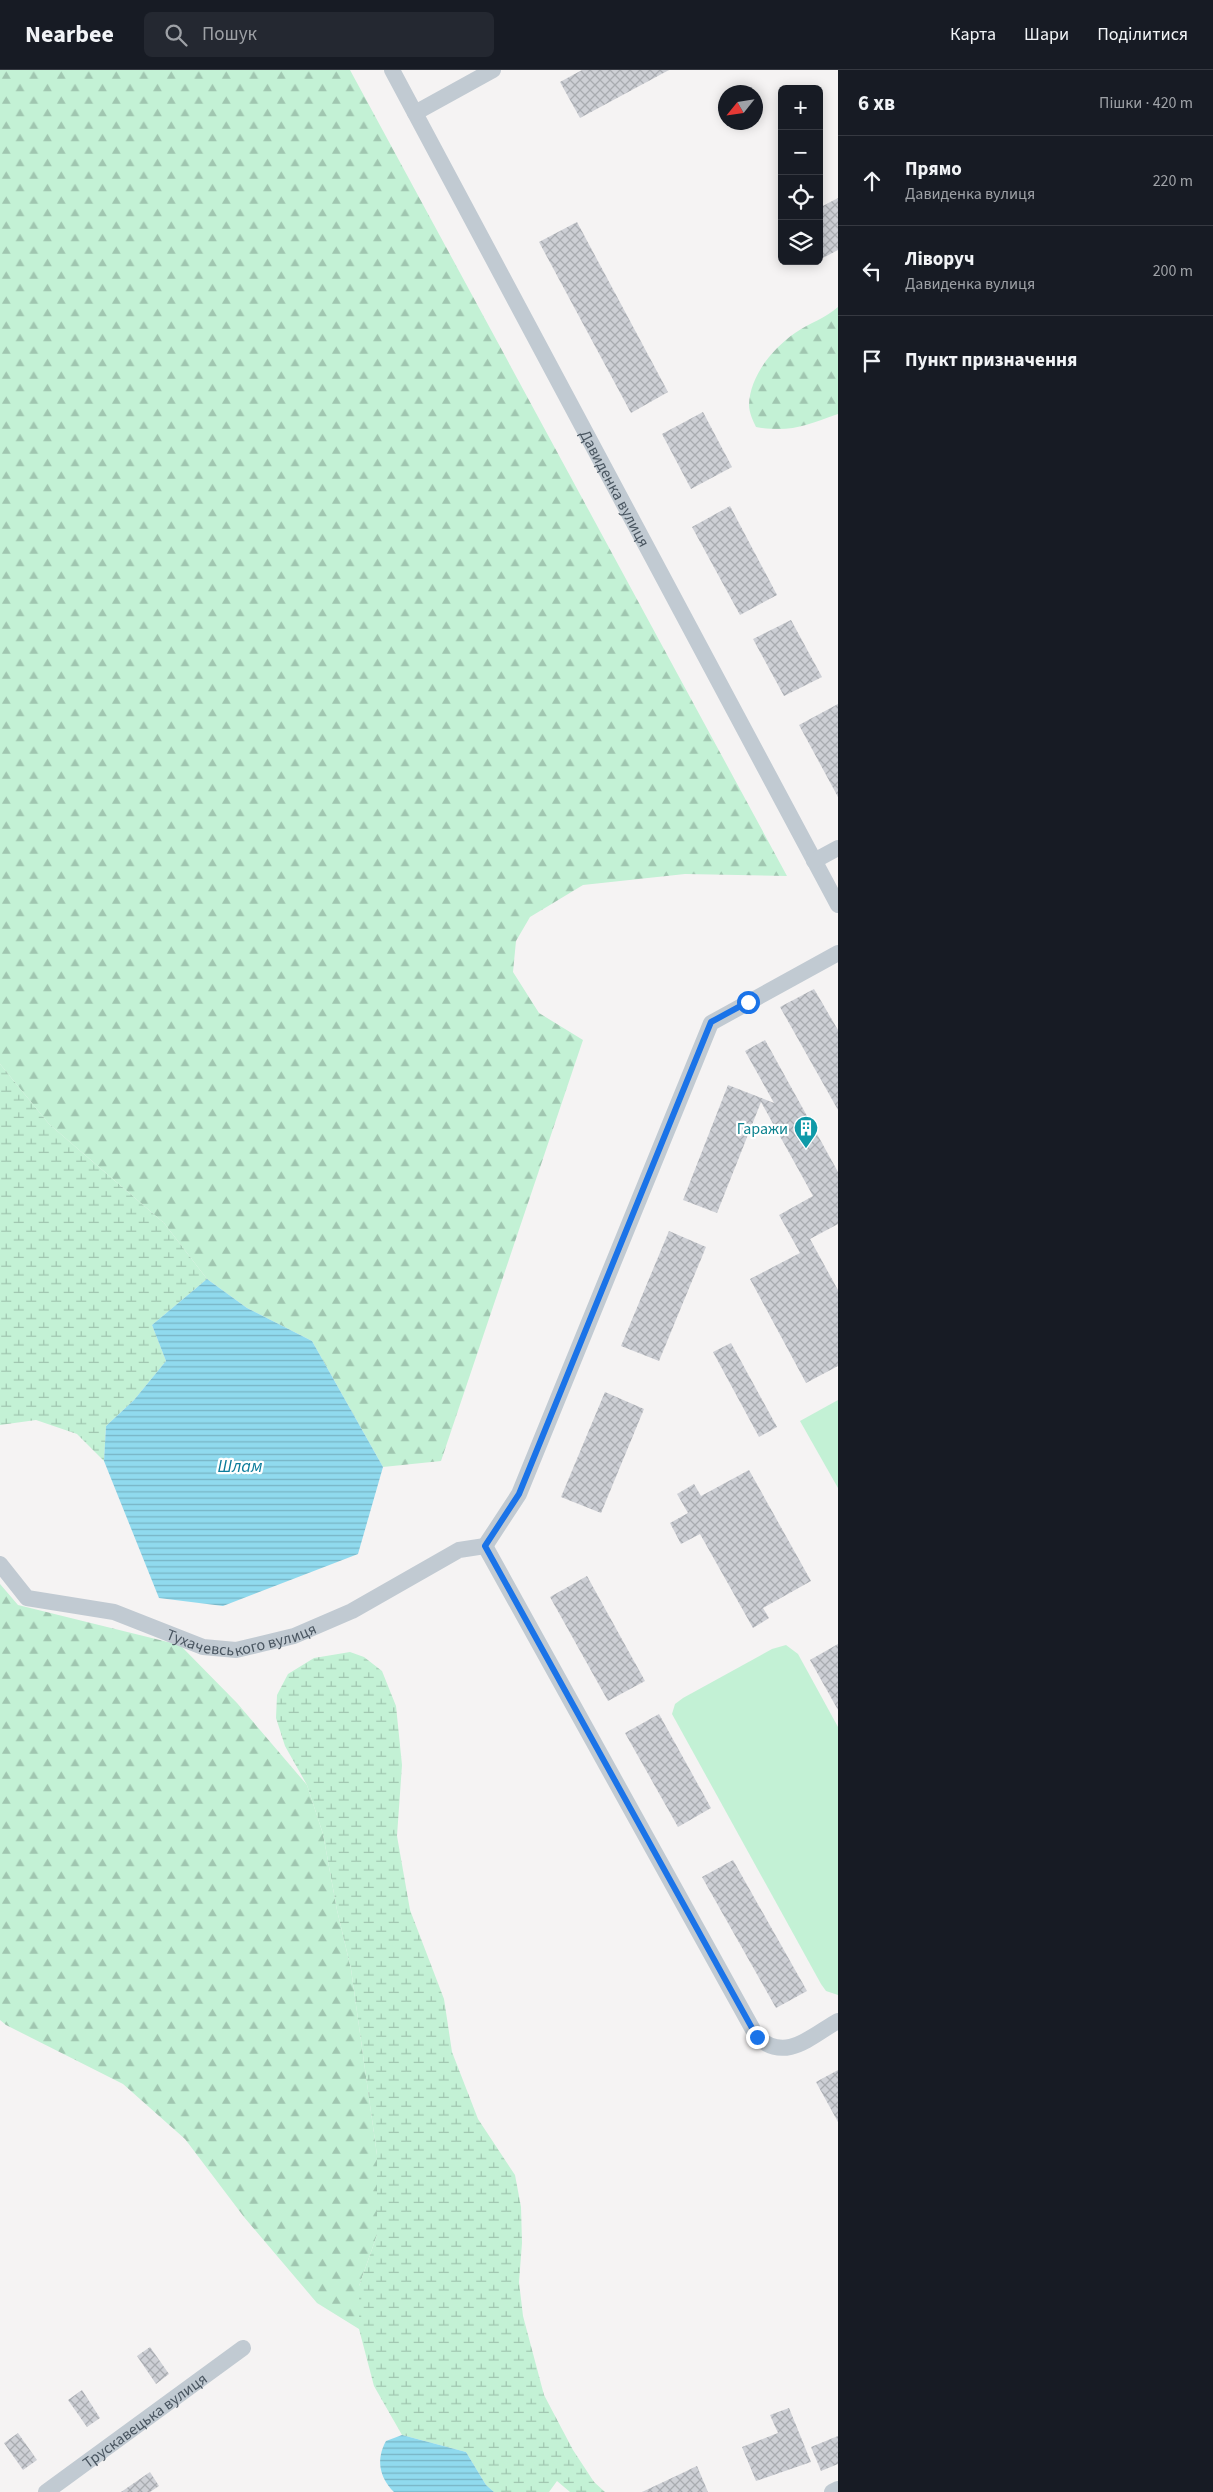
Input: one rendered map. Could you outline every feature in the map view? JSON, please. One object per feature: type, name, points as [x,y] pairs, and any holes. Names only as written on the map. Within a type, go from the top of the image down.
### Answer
[{"type":"street","name":"Давиденка вулиця","points":[[392,70],[838,905]]},
{"type":"street","points":[[415,113],[493,70]]},
{"type":"street","points":[[814,861],[838,848]]},
{"type":"street","points":[[838,953],[711,1022],[519,1494],[485,1546],[757,2037],[773,2048],[790,2049],[838,2021]]},
{"type":"street","name":"Тухачевського вулиця","points":[[0,1564],[28,1598],[114,1612],[203,1647],[236,1650],[294,1636],[352,1611],[459,1550],[485,1546]]},
{"type":"street","name":"Трускавецька вулиця","points":[[46,2492],[243,2348]]},
{"type":"street","points":[[832,2492],[838,2490]]},
{"type":"green space","points":[[0,70],[350,70],[787,876],[685,874],[583,885],[530,917],[516,941],[513,972],[539,1013],[583,1040],[441,1461],[383,1467],[312,1341],[247,1308],[207,1279],[164,1223],[49,1124],[0,1064]]},
{"type":"green space","points":[[838,307],[838,414],[798,427],[768,429],[756,427],[749,408],[750,394],[753,384],[764,364],[786,339]]},
{"type":"green space","points":[[0,1064],[49,1124],[164,1223],[207,1279],[152,1325],[166,1361],[134,1400],[106,1426],[104,1461],[77,1434],[36,1420],[0,1425]]},
{"type":"green space","points":[[838,1400],[838,1488],[800,1421]]},
{"type":"green space","points":[[0,1584],[18,1605],[180,1645],[237,1703],[307,1785],[323,1834],[337,1910],[351,1969],[377,2155],[377,2235],[359,2286],[359,2329],[317,2303],[244,2217],[185,2139],[123,2084],[6,2025],[0,2020]]},
{"type":"green space","points":[[786,1645],[798,1654],[838,1727],[838,1995],[826,1991],[821,1984],[672,1714],[675,1704],[683,1698],[772,1649]]},
{"type":"green space","points":[[350,1652],[364,1657],[382,1671],[396,1706],[402,1765],[397,1836],[410,1910],[444,1999],[452,2052],[478,2119],[515,2175],[521,2207],[522,2243],[519,2282],[523,2316],[544,2395],[573,2450],[594,2482],[605,2492],[570,2492],[557,2481],[549,2492],[494,2492],[486,2485],[466,2452],[402,2435],[374,2386],[359,2329],[359,2286],[377,2235],[377,2155],[351,1969],[337,1910],[323,1834],[307,1785],[285,1746],[276,1718],[277,1695],[288,1674],[314,1658]]},
{"type":"water","name":"Шлам","points":[[207,1279],[247,1308],[312,1341],[383,1467],[358,1554],[223,1606],[159,1598],[104,1461],[106,1426],[134,1400],[166,1361],[152,1325]]},
{"type":"water","points":[[402,2435],[466,2452],[486,2485],[494,2492],[394,2492],[382,2474],[380,2461],[386,2441]]},
{"type":"building","points":[[582,70],[669,70],[580,118],[560,82]]},
{"type":"building","points":[[838,198],[838,250],[823,258],[823,220],[823,206]]},
{"type":"building","points":[[577,222],[668,392],[631,413],[539,242]]},
{"type":"building","points":[[703,412],[732,467],[691,489],[662,434]]},
{"type":"building","points":[[730,506],[777,595],[740,615],[692,527]]},
{"type":"building","points":[[791,620],[822,677],[784,696],[753,639]]},
{"type":"building","points":[[838,704],[838,797],[799,725]]},
{"type":"building","points":[[814,989],[838,1030],[838,1110],[780,1007]]},
{"type":"building","points":[[765,1040],[838,1172],[838,1224],[810,1239],[838,1290],[838,1366],[806,1383],[750,1279],[800,1253],[779,1215],[813,1196],[761,1102],[717,1213],[683,1200],[728,1085],[774,1103],[745,1051]]},
{"type":"building","points":[[669,1231],[706,1247],[659,1361],[621,1346]]},
{"type":"building","points":[[731,1343],[777,1427],[759,1437],[713,1352]]},
{"type":"building","points":[[605,1392],[644,1409],[601,1513],[561,1497]]},
{"type":"building","points":[[749,1470],[811,1581],[763,1608],[769,1618],[753,1628],[700,1534],[681,1544],[670,1523],[688,1513],[677,1494],[694,1484],[701,1496]]},
{"type":"building","points":[[587,1576],[645,1681],[608,1701],[550,1597]]},
{"type":"building","points":[[838,1644],[838,1710],[810,1660]]},
{"type":"building","points":[[659,1714],[711,1808],[678,1827],[625,1733]]},
{"type":"building","points":[[733,1860],[807,1991],[776,2008],[702,1877]]},
{"type":"building","points":[[838,2070],[838,2122],[816,2082]]},
{"type":"building","points":[[150,2347],[169,2374],[156,2384],[137,2356]]},
{"type":"building","points":[[82,2390],[100,2418],[87,2427],[68,2400]]},
{"type":"building","points":[[789,2408],[811,2462],[756,2481],[742,2447],[778,2433],[770,2415]]},
{"type":"building","points":[[18,2433],[37,2460],[23,2470],[4,2443]]},
{"type":"building","points":[[838,2436],[838,2464],[821,2471],[811,2447]]},
{"type":"building","points":[[697,2466],[708,2492],[642,2492],[676,2476]]},
{"type":"building","points":[[150,2472],[159,2486],[150,2492],[121,2492]]},
{"type":"place","name":"Гаражи","points":[[806,1149]]},
{"type":"route","points":[[748,1002],[711,1022],[519,1494],[485,1546],[757,2037]]}]
